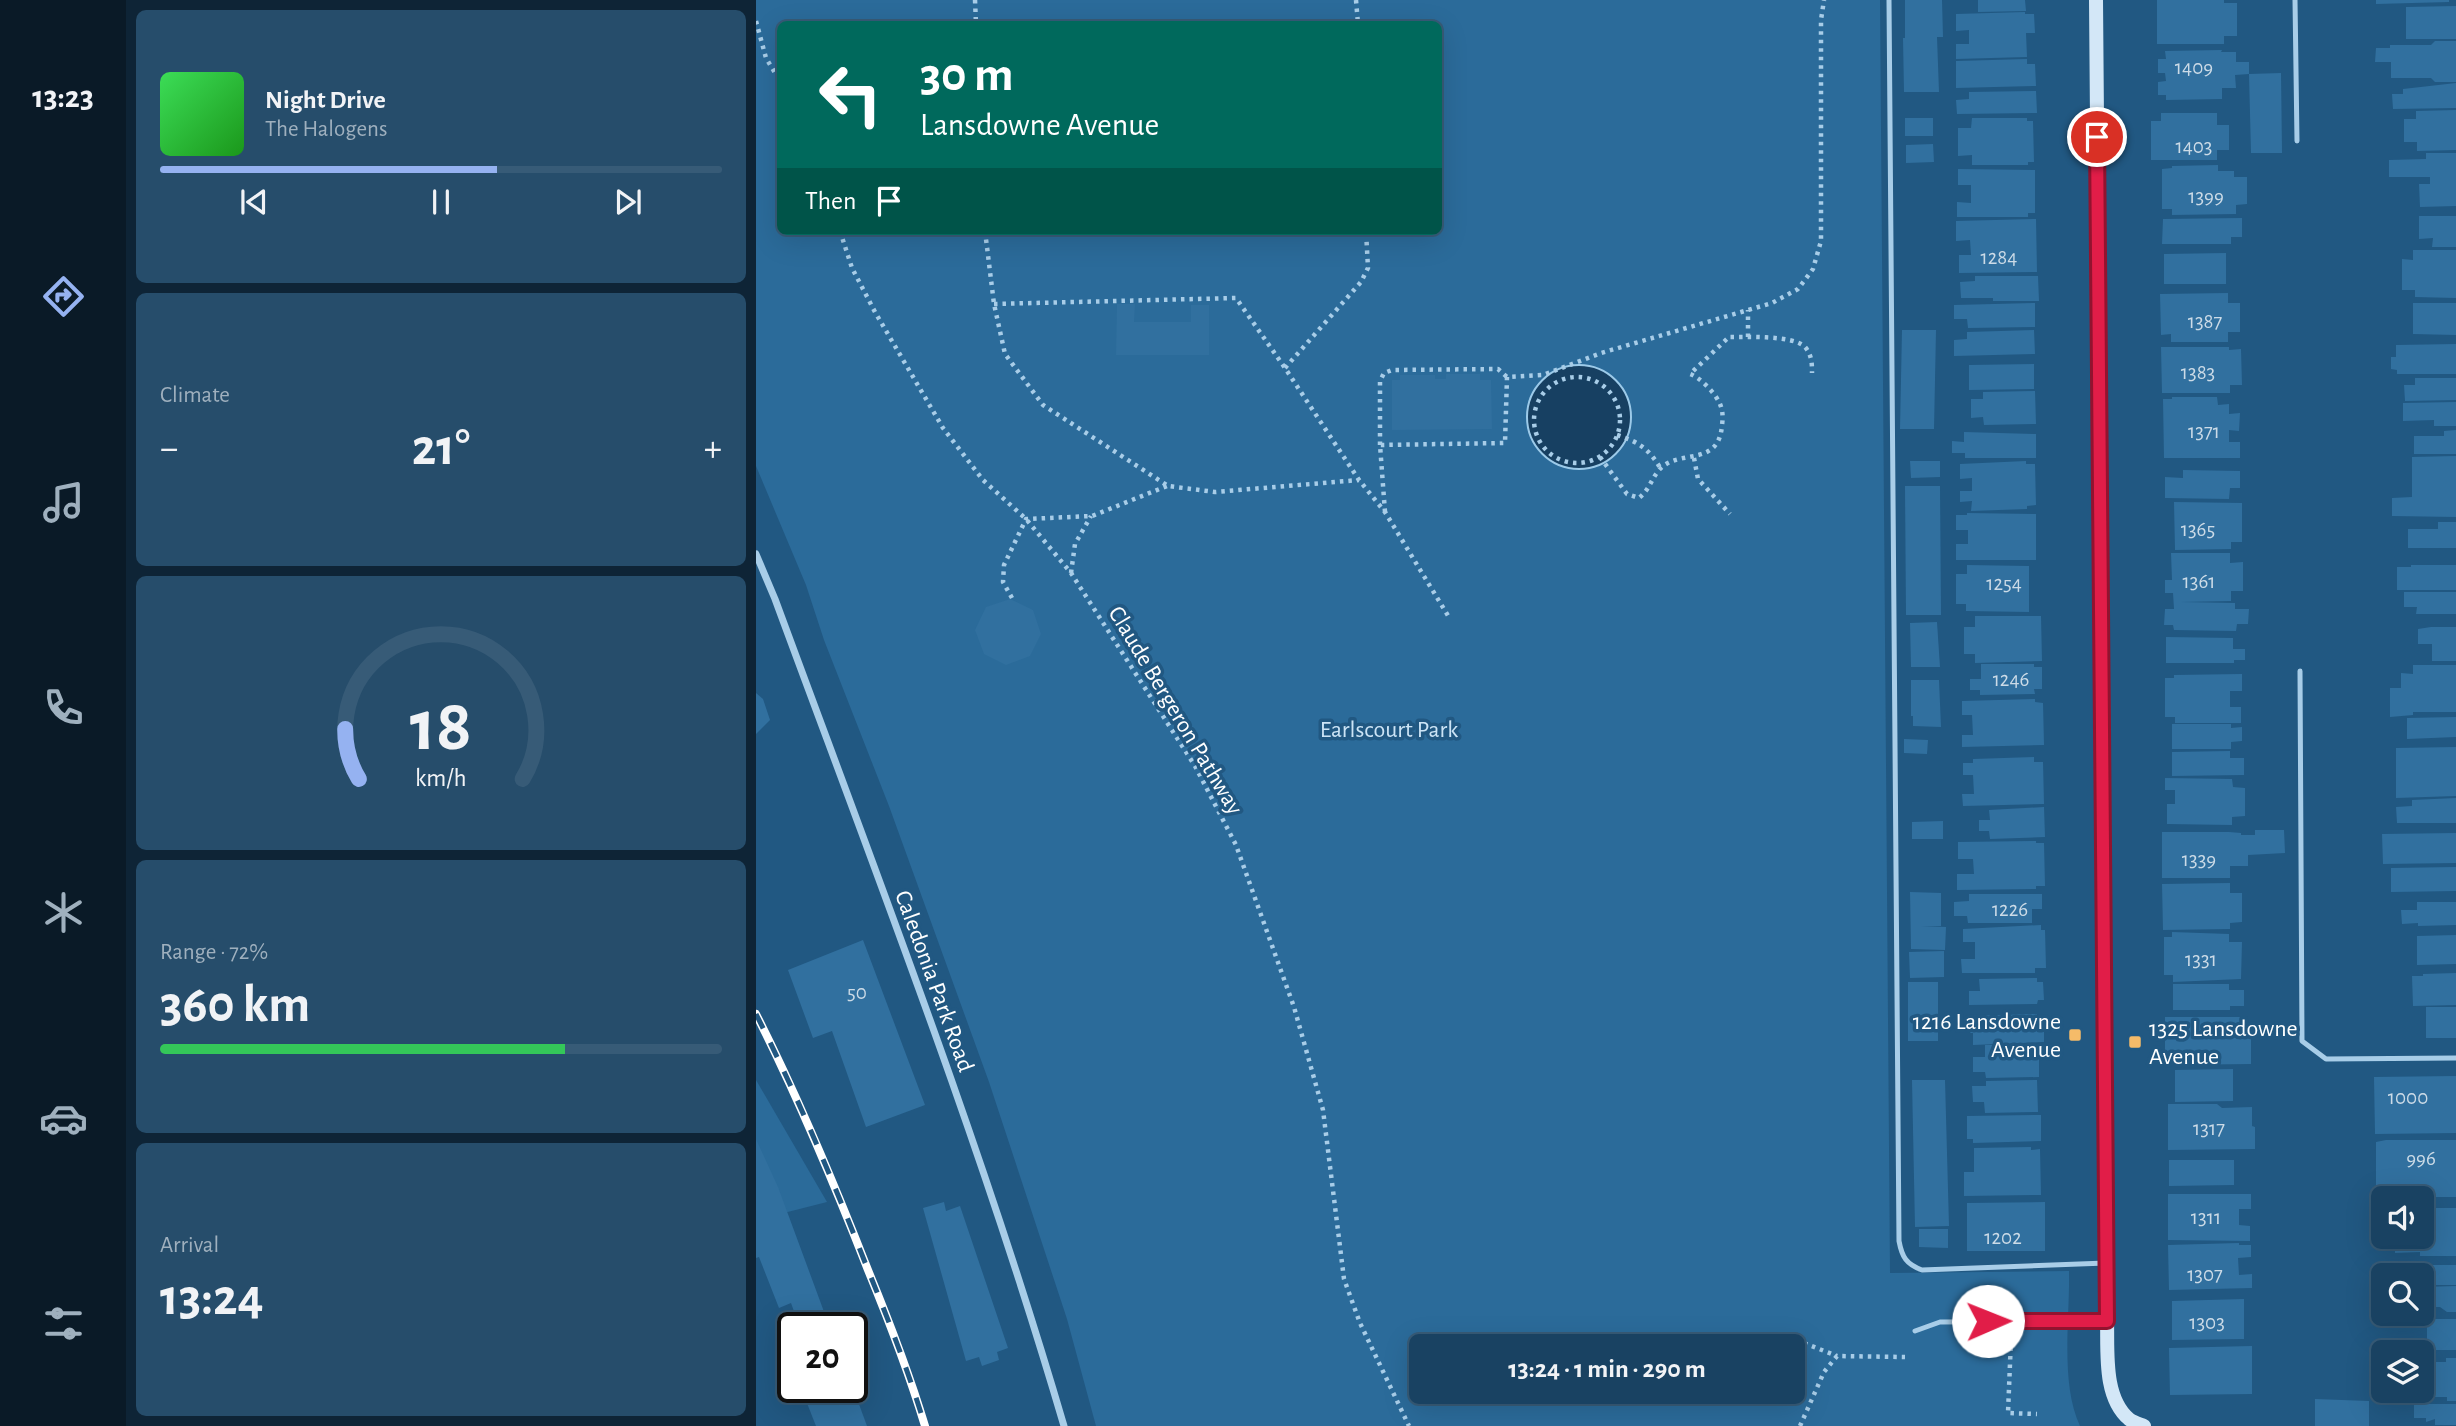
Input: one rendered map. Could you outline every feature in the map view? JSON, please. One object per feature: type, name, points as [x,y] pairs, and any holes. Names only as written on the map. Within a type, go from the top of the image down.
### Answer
[{"type":"street","points":[[2096,0],[2107,1321],[2109,1370],[2114,1397],[2128,1418],[2144,1426]]},
{"type":"street","name":"Caledonia Park Road","points":[[756,554],[775,598],[915,979],[1033,1320],[1064,1426]]},
{"type":"lane","points":[[1889,0],[1899,1241],[1902,1254],[1909,1265],[1922,1270],[2106,1264]]},
{"type":"lane","points":[[2295,0],[2297,141]]},
{"type":"lane","points":[[2301,671],[2302,1041],[2326,1059],[2456,1058]]},
{"type":"lane","points":[[1915,1331],[1940,1322],[2107,1321]]},
{"type":"path","points":[[975,0],[976,21]]},
{"type":"path","points":[[1356,0],[1357,21]]},
{"type":"path","points":[[1385,512],[1380,445],[1380,381],[1384,373],[1392,370],[1498,369],[1507,377],[1543,375],[1601,354],[1772,303],[1798,289],[1813,269],[1821,241],[1821,20],[1824,0]]},
{"type":"path","points":[[756,21],[766,58],[777,76]]},
{"type":"path","name":"Claude Bergeron Pathway","points":[[841,235],[852,268],[875,312],[943,428],[983,480],[1026,519],[1071,573],[1195,765],[1236,845],[1294,1007],[1323,1110],[1344,1279],[1360,1323],[1409,1426]]},
{"type":"path","points":[[985,235],[994,304],[1005,354],[1043,405],[1168,486],[1215,492],[1359,480]]},
{"type":"path","points":[[1285,368],[1361,282],[1368,268],[1366,235]]},
{"type":"path","points":[[994,304],[1236,298],[1359,480],[1385,512],[1450,619]]},
{"type":"path","points":[[1748,310],[1748,337]]},
{"type":"path","points":[[1600,457],[1627,494],[1639,498],[1649,490],[1661,469],[1669,462],[1705,453],[1716,444],[1722,432],[1723,415],[1719,402],[1697,377],[1690,374],[1729,337],[1789,340],[1801,344],[1811,358],[1812,373]]},
{"type":"path","points":[[1543,375],[1551,385]]},
{"type":"path","points":[[1578,376],[1604,386],[1613,396],[1619,408],[1620,422],[1617,435],[1600,457],[1572,463],[1557,458],[1542,443],[1534,423],[1535,408],[1541,395],[1551,385],[1564,378],[1578,376]]},
{"type":"path","points":[[1380,445],[1504,443],[1507,377]]},
{"type":"path","points":[[1617,435],[1631,439],[1651,453],[1661,469]]},
{"type":"path","points":[[1694,457],[1698,480],[1731,514]]},
{"type":"path","points":[[1012,598],[1003,582],[1003,565],[1026,519],[1092,516],[1168,486]]},
{"type":"path","points":[[1071,573],[1075,544],[1092,516]]},
{"type":"path","points":[[2011,1321],[2008,1413],[2037,1414]]},
{"type":"path","points":[[1805,1343],[1837,1356],[1905,1357]]},
{"type":"path","points":[[1800,1426],[1824,1372],[1837,1356]]},
{"type":"green space","name":"Earlscourt Park","points":[[756,0],[1880,0],[1890,1273],[2069,1271],[2068,1371],[2074,1409],[2080,1426],[1096,1426],[1067,1319],[989,1082],[889,806],[824,640],[806,585],[756,466]]},
{"type":"green space","points":[[756,1080],[827,1202],[756,1220]]},
{"type":"shaded area","points":[[1579,365],[1599,369],[1616,380],[1627,397],[1631,417],[1627,437],[1616,454],[1599,465],[1579,469],[1559,465],[1542,454],[1531,437],[1527,417],[1531,397],[1542,380],[1559,369]]},
{"type":"building","points":[[1905,0],[1942,0],[1943,37],[1937,37],[1939,92],[1904,92]]},
{"type":"building","points":[[1978,0],[2025,0],[2026,11],[1978,12]]},
{"type":"building","points":[[2157,0],[2224,0],[2224,3],[2237,3],[2237,36],[2224,36],[2224,44],[2157,44]]},
{"type":"building","points":[[2376,0],[2449,0],[2449,2],[2376,4]]},
{"type":"building","points":[[2456,6],[2456,39],[2406,39],[2406,7]]},
{"type":"building","points":[[1956,14],[2034,14],[2035,33],[2026,33],[2027,57],[1956,59],[1956,44],[1969,44],[1969,30],[1956,31]]},
{"type":"building","points":[[2435,41],[2456,41],[2456,82],[2435,82],[2431,78],[2391,78],[2391,62],[2375,62],[2376,48],[2390,48],[2390,45],[2431,45]]},
{"type":"building","points":[[2222,50],[2221,52],[2236,52],[2236,62],[2249,62],[2249,74],[2235,75],[2236,88],[2222,88],[2222,99],[2166,100],[2166,95],[2158,95],[2158,82],[2166,81],[2165,73],[2158,73],[2158,59],[2166,59],[2165,51]]},
{"type":"building","points":[[2027,59],[2027,64],[2035,64],[2036,86],[1956,88],[1956,61]]},
{"type":"building","points":[[2281,73],[2282,153],[2251,153],[2249,74]]},
{"type":"building","points":[[2456,83],[2456,108],[2393,109],[2392,94],[2403,94],[2403,89]]},
{"type":"building","points":[[2036,91],[2037,113],[1957,114],[1956,100],[1969,99],[1969,92]]},
{"type":"building","points":[[2456,110],[2456,150],[2417,151],[2417,142],[2404,142],[2404,119],[2416,119],[2416,111]]},
{"type":"building","points":[[2161,113],[2217,113],[2217,125],[2229,125],[2229,150],[2217,150],[2217,160],[2151,160],[2151,121],[2161,121]]},
{"type":"building","points":[[1905,118],[1933,118],[1933,136],[1905,136]]},
{"type":"building","points":[[1972,118],[2027,118],[2027,121],[2033,121],[2034,162],[2028,162],[2028,165],[1972,165],[1972,155],[1958,156],[1958,128],[1971,128]]},
{"type":"building","points":[[1933,144],[1934,162],[1906,163],[1906,145]]},
{"type":"building","points":[[2426,153],[2456,153],[2456,206],[2420,207],[2419,184],[2430,184],[2430,177],[2389,177],[2389,160],[2426,159]]},
{"type":"building","points":[[2218,165],[2218,171],[2234,171],[2234,177],[2247,177],[2247,204],[2236,205],[2236,214],[2172,215],[2172,209],[2162,209],[2162,169],[2172,166]]},
{"type":"building","points":[[1958,169],[2035,170],[2035,213],[2028,213],[2028,217],[1957,217],[1957,202],[1971,203],[1971,185],[1958,185]]},
{"type":"building","points":[[2419,216],[2456,216],[2456,247],[2432,247],[2433,238],[2419,239]]},
{"type":"building","points":[[2242,218],[2242,237],[2231,237],[2231,244],[2162,244],[2163,219]]},
{"type":"building","points":[[2036,219],[2037,272],[1959,273],[1959,255],[1971,255],[1970,240],[1956,241],[1956,221]]},
{"type":"building","points":[[2413,250],[2456,250],[2456,298],[2415,297],[2415,290],[2402,290],[2402,259],[2413,260]]},
{"type":"building","points":[[2226,253],[2226,284],[2164,284],[2164,254]]},
{"type":"building","points":[[1975,276],[2038,276],[2039,301],[1961,298],[1960,282],[1975,281]]},
{"type":"building","points":[[2228,293],[2228,303],[2240,303],[2240,332],[2228,332],[2228,342],[2171,342],[2171,334],[2161,335],[2160,294]]},
{"type":"building","points":[[2035,303],[2035,327],[1968,328],[1967,319],[1954,319],[1954,305]]},
{"type":"building","points":[[2413,303],[2456,303],[2456,335],[2413,334]]},
{"type":"building","points":[[1117,304],[1135,304],[1134,322],[1191,322],[1191,305],[1209,305],[1209,355],[1116,355]]},
{"type":"building","points":[[1902,330],[1936,330],[1934,429],[1900,429]]},
{"type":"building","points":[[2034,330],[2035,354],[1954,356],[1954,340],[1967,339],[1967,332]]},
{"type":"building","points":[[2456,344],[2456,374],[2397,374],[2397,370],[2391,369],[2391,357],[2396,357],[2396,345]]},
{"type":"building","points":[[2161,347],[2241,349],[2242,385],[2230,385],[2230,393],[2162,393]]},
{"type":"building","points":[[2034,364],[2034,389],[1969,390],[1969,365]]},
{"type":"building","points":[[1446,374],[1480,374],[1480,380],[1491,380],[1492,429],[1392,430],[1392,380],[1400,380],[1400,375],[1435,375],[1435,379],[1446,379]]},
{"type":"building","points":[[2415,378],[2456,378],[2456,400],[2405,401],[2404,385],[2415,385]]},
{"type":"building","points":[[2035,391],[2036,424],[1984,425],[1983,417],[1971,418],[1971,399],[1983,399],[1983,392]]},
{"type":"building","points":[[2217,397],[2218,405],[2229,404],[2229,414],[2240,413],[2239,431],[2229,430],[2229,442],[2240,442],[2240,458],[2164,458],[2163,399]]},
{"type":"building","points":[[2456,402],[2456,426],[2434,426],[2434,420],[2403,421],[2403,403]]},
{"type":"building","points":[[2456,430],[2456,454],[2414,454],[2414,436],[2444,436],[2444,431]]},
{"type":"building","points":[[1964,432],[2036,434],[2036,458],[1965,458],[1965,453],[1952,453],[1952,441],[1964,442]]},
{"type":"building","points":[[2456,456],[2456,517],[2392,516],[2392,498],[2412,497],[2412,457]]},
{"type":"building","points":[[1910,461],[1940,461],[1940,477],[1911,478]]},
{"type":"building","points":[[2026,461],[2026,464],[2035,464],[2036,505],[2027,506],[2027,509],[1971,511],[1972,501],[1960,502],[1960,491],[1972,491],[1972,478],[1960,479],[1960,464]]},
{"type":"building","points":[[2183,470],[2240,471],[2240,488],[2230,488],[2229,499],[2165,498],[2165,477],[2183,478]]},
{"type":"building","points":[[1905,486],[1940,486],[1941,615],[1906,615]]},
{"type":"building","points":[[2174,502],[2242,503],[2242,542],[2231,542],[2231,549],[2175,550]]},
{"type":"building","points":[[2036,514],[2036,560],[1956,560],[1956,544],[1968,544],[1968,530],[1956,530],[1956,515]]},
{"type":"building","points":[[2438,522],[2456,522],[2456,548],[2408,548],[2408,529],[2438,529]]},
{"type":"building","points":[[2171,553],[2230,553],[2230,563],[2243,562],[2243,591],[2231,591],[2231,601],[2181,602],[2235,603],[2235,609],[2249,609],[2248,624],[2237,624],[2236,631],[2174,630],[2173,625],[2164,625],[2165,609],[2174,609],[2173,593],[2165,593],[2165,580],[2172,580]]},
{"type":"building","points":[[1967,565],[2029,566],[2029,612],[1966,611],[1966,604],[1956,604],[1956,574],[1967,574]]},
{"type":"building","points":[[2456,565],[2456,590],[2397,590],[2397,567]]},
{"type":"building","points":[[2404,592],[2456,592],[2456,614],[2416,614],[2417,607],[2404,607]]},
{"type":"building","points":[[1010,599],[1033,610],[1041,634],[1030,656],[1006,665],[984,654],[975,630],[986,607]]},
{"type":"building","points":[[1975,616],[2041,616],[2042,661],[1975,663],[1975,654],[1964,654],[1964,627],[1975,627]]},
{"type":"building","points":[[1937,622],[1940,667],[1911,667],[1910,623]]},
{"type":"building","points":[[2456,627],[2456,661],[2432,661],[2432,644],[2418,644],[2418,629]]},
{"type":"building","points":[[2166,637],[2233,638],[2233,649],[2245,649],[2245,660],[2234,660],[2234,663],[2166,663]]},
{"type":"building","points":[[1981,664],[2034,664],[2034,667],[2042,667],[2042,689],[2034,689],[2035,694],[1980,695],[1980,690],[1970,690],[1970,679],[1981,679]]},
{"type":"building","points":[[2413,665],[2456,665],[2456,712],[2413,712],[2413,715],[2390,717],[2390,688],[2401,688],[2401,673],[2413,674]]},
{"type":"building","points":[[2242,674],[2242,691],[2230,691],[2230,707],[2241,707],[2241,723],[2175,723],[2175,717],[2165,717],[2165,678],[2174,678],[2174,675]]},
{"type":"building","points":[[1911,680],[1939,680],[1941,727],[1913,726]]},
{"type":"building","points":[[756,693],[763,699],[770,720],[756,734]]},
{"type":"building","points":[[2035,699],[2035,702],[2043,703],[2044,745],[1962,747],[1962,735],[1973,735],[1972,715],[1962,715],[1962,701]]},
{"type":"building","points":[[2456,717],[2456,737],[2407,739],[2407,718]]},
{"type":"building","points":[[2172,724],[2231,724],[2231,728],[2242,727],[2242,741],[2231,742],[2231,749],[2172,749]]},
{"type":"building","points":[[1904,739],[1928,740],[1927,754],[1904,753]]},
{"type":"building","points":[[2456,747],[2456,796],[2396,798],[2396,748]]},
{"type":"building","points":[[2230,751],[2230,758],[2244,758],[2244,775],[2172,776],[2172,752]]},
{"type":"building","points":[[2034,757],[2034,762],[2043,762],[2044,804],[1963,806],[1962,794],[1974,794],[1973,775],[1963,775],[1963,763],[1973,763],[1973,759]]},
{"type":"building","points":[[2165,778],[2232,779],[2233,787],[2245,788],[2245,816],[2232,817],[2232,825],[2167,824],[2167,804],[2175,804],[2175,790],[2165,790]]},
{"type":"building","points":[[2456,798],[2456,823],[2397,823],[2396,807],[2412,806],[2412,800]]},
{"type":"building","points":[[2044,807],[2045,837],[1990,839],[1989,831],[1979,831],[1979,820],[1990,820],[1989,810]]},
{"type":"building","points":[[1943,821],[1943,839],[1912,839],[1912,822]]},
{"type":"building","points":[[2255,830],[2284,830],[2285,853],[2248,855],[2248,866],[2230,866],[2230,878],[2162,878],[2162,832],[2229,832],[2255,835]]},
{"type":"building","points":[[2456,833],[2456,863],[2383,864],[2382,834]]},
{"type":"building","points":[[1958,842],[2044,843],[2045,886],[2036,886],[2036,889],[1957,890],[1957,874],[1974,874],[1973,859],[1958,859]]},
{"type":"building","points":[[2456,867],[2456,891],[2391,892],[2391,868]]},
{"type":"building","points":[[2230,883],[2230,893],[2242,893],[2242,922],[2230,923],[2230,929],[2163,930],[2162,884]]},
{"type":"building","points":[[1910,892],[1941,893],[1941,926],[1921,926],[1946,927],[1945,950],[1911,949]]},
{"type":"building","points":[[1969,894],[2042,894],[2042,909],[2032,909],[2032,923],[1968,923],[1967,916],[1954,916],[1954,902],[1969,901]]},
{"type":"building","points":[[2417,902],[2456,902],[2456,925],[2402,924],[2401,910],[2417,910]]},
{"type":"building","points":[[2041,925],[2041,930],[2045,930],[2046,968],[2035,968],[2035,973],[1962,973],[1961,959],[1975,959],[1975,942],[1963,942],[1963,929]]},
{"type":"building","points":[[2172,932],[2229,934],[2229,942],[2242,942],[2241,979],[2173,982],[2173,975],[2164,975],[2164,937],[2172,937]]},
{"type":"building","points":[[2456,935],[2456,964],[2417,965],[2417,936]]},
{"type":"building","points":[[863,940],[925,1105],[866,1127],[832,1031],[813,1038],[788,970]]},
{"type":"building","points":[[1944,951],[1944,977],[1910,978],[1909,952]]},
{"type":"building","points":[[2456,973],[2456,1005],[2413,1006],[2412,976]]},
{"type":"building","points":[[2037,978],[2037,982],[2043,982],[2044,1000],[2038,1000],[2037,1004],[1969,1005],[1969,991],[1980,991],[1979,979]]},
{"type":"building","points":[[1908,982],[1938,982],[1938,1041],[1908,1041]]},
{"type":"building","points":[[2173,984],[2229,984],[2229,990],[2244,990],[2244,1006],[2230,1006],[2230,1010],[2173,1010]]},
{"type":"building","points":[[2426,1007],[2456,1007],[2456,1038],[2426,1038]]},
{"type":"building","points":[[2037,1014],[2037,1019],[2044,1019],[2044,1042],[1973,1045],[1969,1016]]},
{"type":"building","points":[[2165,1017],[2240,1017],[2240,1031],[2251,1031],[2251,1064],[2165,1065]]},
{"type":"building","points":[[1985,1045],[2039,1045],[2039,1077],[1986,1078],[1985,1072],[1973,1072],[1973,1057],[1985,1057]]},
{"type":"building","points":[[2233,1069],[2233,1101],[2175,1102],[2175,1070]]},
{"type":"building","points":[[2456,1076],[2456,1133],[2375,1134],[2374,1077]]},
{"type":"building","points":[[1912,1080],[1945,1080],[1949,1226],[1915,1227]]},
{"type":"building","points":[[2037,1080],[2038,1112],[1985,1113],[1984,1102],[1973,1102],[1972,1086],[1986,1086],[1986,1081]]},
{"type":"building","points":[[2168,1104],[2252,1107],[2255,1149],[2168,1150]]},
{"type":"building","points":[[2041,1115],[2041,1141],[1973,1143],[1973,1139],[1967,1139],[1967,1116]]},
{"type":"building","points":[[756,1139],[778,1187],[824,1312],[794,1312],[791,1303],[779,1308],[759,1257],[756,1258]]},
{"type":"building","points":[[2456,1140],[2456,1197],[2434,1197],[2434,1186],[2376,1186],[2376,1142]]},
{"type":"building","points":[[2031,1147],[2031,1150],[2040,1149],[2041,1195],[1964,1196],[1964,1172],[1974,1172],[1974,1148]]},
{"type":"building","points":[[2169,1160],[2234,1160],[2234,1185],[2169,1186]]},
{"type":"building","points":[[2168,1194],[2251,1194],[2251,1209],[2239,1209],[2239,1225],[2250,1226],[2250,1241],[2168,1240]]},
{"type":"building","points":[[944,1202],[946,1211],[960,1206],[1008,1348],[997,1352],[999,1360],[982,1366],[979,1357],[966,1361],[923,1208]]},
{"type":"building","points":[[2045,1202],[2045,1251],[1967,1251],[1967,1203]]},
{"type":"building","points":[[2434,1208],[2456,1208],[2456,1256],[2420,1256],[2420,1252],[2395,1253],[2395,1249],[2434,1249]]},
{"type":"building","points":[[1919,1229],[1948,1229],[1948,1248],[1919,1247]]},
{"type":"building","points":[[2168,1245],[2251,1245],[2251,1257],[2238,1258],[2239,1275],[2252,1274],[2252,1288],[2169,1290]]},
{"type":"building","points":[[2434,1265],[2456,1265],[2456,1285],[2434,1285]]},
{"type":"building","points":[[2456,1286],[2456,1312],[2434,1307],[2434,1287]]},
{"type":"building","points":[[2244,1299],[2244,1339],[2172,1340],[2172,1301]]},
{"type":"building","points":[[2434,1319],[2456,1319],[2456,1350],[2434,1350],[2434,1340],[2427,1340],[2427,1326],[2434,1326]]},
{"type":"building","points":[[2252,1346],[2252,1394],[2170,1395],[2169,1348]]},
{"type":"building","points":[[2446,1358],[2456,1358],[2456,1401],[2447,1401],[2447,1397],[2434,1397],[2434,1362],[2446,1362]]},
{"type":"building","points":[[2315,1399],[2369,1401],[2369,1426],[2315,1426]]},
{"type":"building","points":[[807,1403],[859,1403],[867,1426],[816,1426]]},
{"type":"building","points":[[2414,1404],[2456,1404],[2456,1425],[2435,1425],[2435,1419],[2426,1422],[2426,1418],[2414,1418]]},
{"type":"railway","points":[[756,1014],[842,1205],[898,1347],[925,1426]]},
{"type":"place","name":"1216 Lansdowne Avenue","points":[[2075,1035]]},
{"type":"place","name":"1325 Lansdowne Avenue","points":[[2135,1042]]},
{"type":"route","points":[[1988,1321],[2107,1321],[2097,137]]}]
